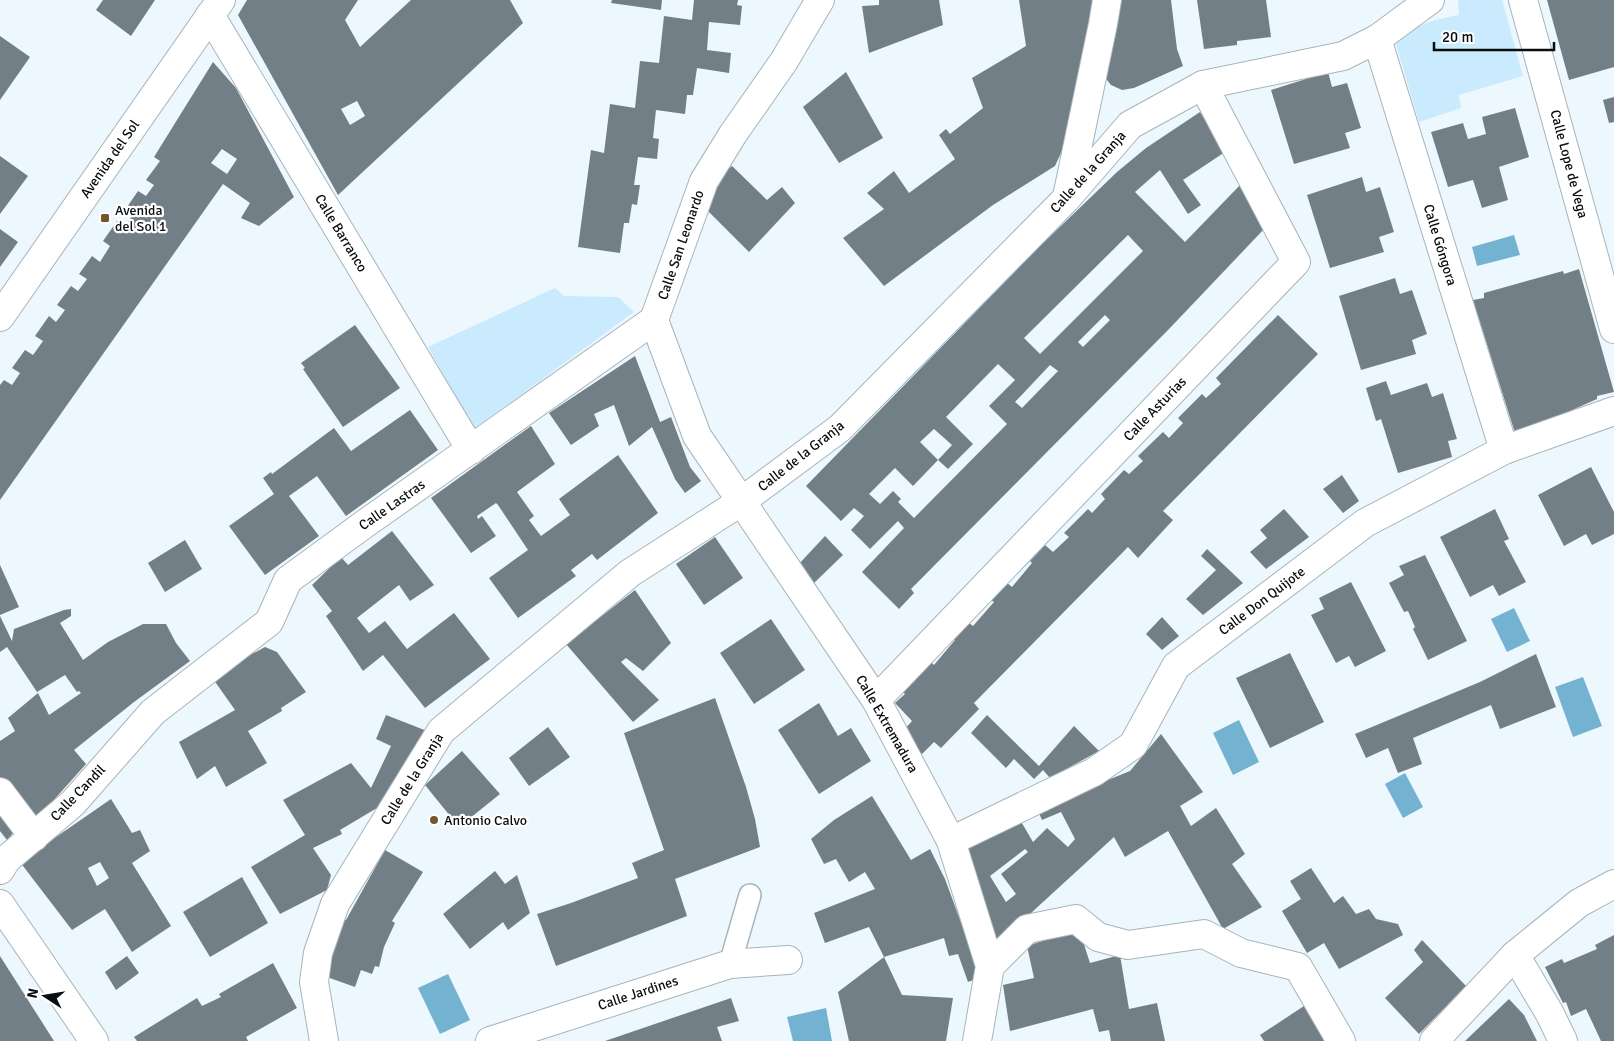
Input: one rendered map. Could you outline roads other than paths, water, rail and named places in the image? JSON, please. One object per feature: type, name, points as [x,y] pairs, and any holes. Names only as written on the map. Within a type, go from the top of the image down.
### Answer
[{"type":"street","name":"Calle San Leonardo","points":[[654,320],[704,181],[733,134],[784,61],[820,0]]},
{"type":"street","points":[[1066,199],[1107,0]]},
{"type":"street","name":"Calle de la Granja","points":[[324,1041],[314,982],[318,953],[335,904],[441,731],[630,572],[742,501],[840,428],[1066,199],[1130,125],[1203,85],[1343,56],[1377,39],[1430,0]]},
{"type":"street","name":"Calle Lope de Vega","points":[[1523,0],[1614,329]]},
{"type":"street","name":"Avenida del Sol","points":[[0,317],[216,8]]},
{"type":"street","name":"Calle Barranco","points":[[216,8],[471,450]]},
{"type":"street","name":"Calle Góngora","points":[[1377,39],[1504,450]]},
{"type":"street","name":"Calle Asturias","points":[[876,700],[1296,262],[1203,85]]},
{"type":"street","name":"Calle Lastras","points":[[152,712],[268,622],[288,580],[654,320]]},
{"type":"street","points":[[654,320],[697,436],[742,501]]},
{"type":"street","name":"Calle Don Quijote","points":[[951,841],[1094,772],[1133,745],[1176,666],[1365,523],[1504,450],[1614,410]]},
{"type":"street","name":"Calle Extremadura","points":[[742,501],[876,700],[951,841],[990,966]]},
{"type":"street","name":"Calle Candil","points":[[0,870],[7,859],[73,803],[152,712]]},
{"type":"street","points":[[0,792],[34,836]]},
{"type":"street","points":[[1434,1041],[1515,955],[1579,902],[1614,884]]},
{"type":"street","points":[[0,904],[94,1041]]},
{"type":"street","points":[[977,1041],[990,966],[1027,929],[1076,919],[1098,937],[1128,945],[1204,934],[1241,953],[1298,967],[1341,1041]]},
{"type":"street","points":[[1515,955],[1550,1014],[1563,1041]]},
{"type":"street","name":"Calle Jardines","points":[[490,1041],[730,964],[788,960]]},
{"type":"lane","points":[[730,964],[750,895]]},
{"type":"water","points":[[1514,235],[1520,255],[1477,266],[1472,247]]},
{"type":"water","points":[[1514,608],[1530,641],[1507,652],[1491,619]]},
{"type":"water","points":[[1583,677],[1602,726],[1573,737],[1555,687]]},
{"type":"water","points":[[1239,720],[1259,762],[1233,775],[1213,733]]},
{"type":"water","points":[[1405,773],[1423,807],[1403,818],[1385,784]]},
{"type":"water","points":[[448,974],[470,1020],[440,1034],[418,988]]},
{"type":"water","points":[[826,1008],[832,1041],[793,1041],[787,1017]]},
{"type":"place","name":"Avenida del Sol 1","points":[[105,218]]},
{"type":"place","name":"Antonio Calvo","points":[[434,820]]}]
